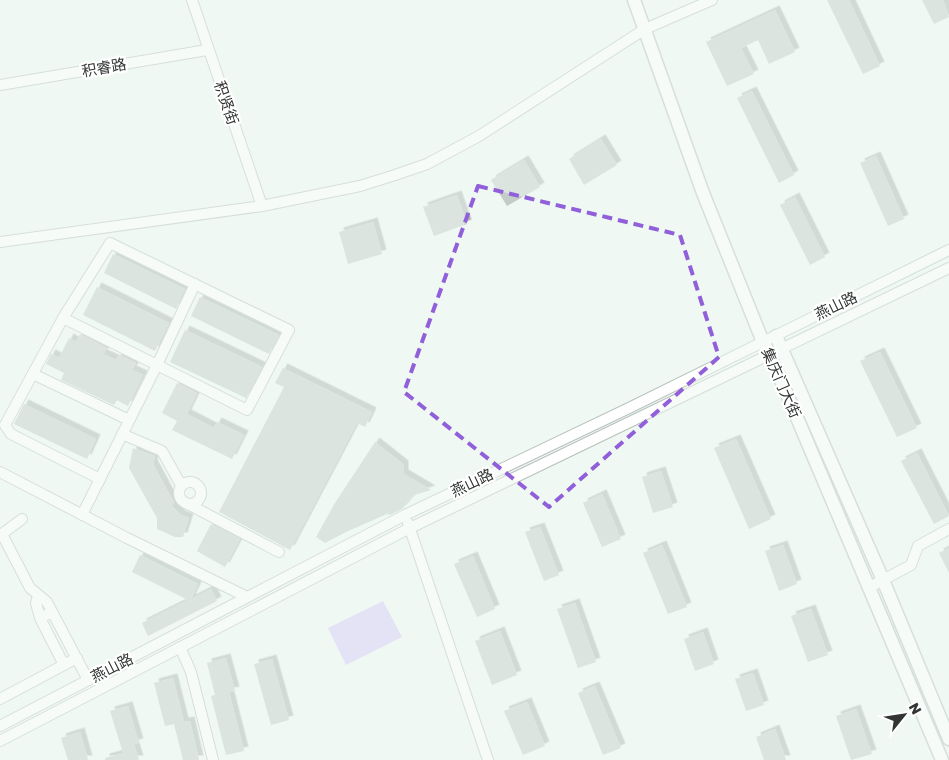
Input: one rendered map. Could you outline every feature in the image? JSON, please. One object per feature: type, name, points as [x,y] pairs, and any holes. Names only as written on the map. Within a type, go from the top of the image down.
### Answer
[{"type":"main road","name":"集庆门大街","points":[[634,0],[703,193],[763,342],[770,354],[942,760]]},
{"type":"main road","name":"集庆门大街","points":[[776,336],[883,580],[949,739]]},
{"type":"street","name":"积贤街","points":[[192,0],[207,50],[262,206]]},
{"type":"street","points":[[0,242],[262,206],[360,186],[427,164],[479,136],[645,29],[712,0]]},
{"type":"street","name":"积睿路","points":[[0,85],[207,50]]},
{"type":"street","points":[[63,318],[247,410],[289,330],[110,243],[63,318],[5,425],[11,434],[100,479]]},
{"type":"street","name":"燕山路","points":[[0,726],[406,515],[949,250]]},
{"type":"street","name":"燕山路","points":[[0,741],[410,528],[949,268]]},
{"type":"street","points":[[82,515],[195,284]]},
{"type":"street","points":[[33,374],[130,420]]},
{"type":"street","points":[[122,434],[162,451],[181,485]]},
{"type":"street","points":[[0,472],[247,597]]},
{"type":"street","points":[[186,503],[193,504],[199,500],[200,488],[192,481],[184,482],[178,495],[186,503],[279,552]]},
{"type":"street","points":[[406,515],[488,760]]},
{"type":"street","points":[[22,519],[1,534],[30,588],[47,602],[88,680]]},
{"type":"street","points":[[868,588],[911,564],[918,546],[949,529]]},
{"type":"street","points":[[38,596],[36,603],[40,618],[64,665]]},
{"type":"street","points":[[40,618],[52,612]]},
{"type":"street","points":[[180,647],[191,672],[213,760]]},
{"type":"street","points":[[0,699],[77,658]]},
{"type":"highlighted area","points":[[478,186],[680,235],[719,357],[549,507],[404,392]]},
{"type":"shaded area","points":[[383,601],[402,637],[346,665],[328,628]]},
{"type":"building","points":[[827,0],[849,0],[880,66],[863,74]]},
{"type":"building","points":[[922,0],[943,0],[949,17],[934,24]]},
{"type":"building","points":[[775,10],[795,52],[769,64],[758,40],[741,48],[754,74],[727,86],[706,42]]},
{"type":"building","points":[[752,91],[794,175],[779,183],[737,98]]},
{"type":"building","points":[[601,139],[617,165],[584,185],[569,159]]},
{"type":"building","points":[[876,156],[904,219],[888,226],[860,163]]},
{"type":"building","points":[[524,160],[540,187],[507,206],[491,180]]},
{"type":"building","points":[[457,195],[467,224],[434,236],[423,207]]},
{"type":"building","points":[[795,197],[825,257],[810,265],[780,205]]},
{"type":"building","points":[[373,222],[382,254],[348,264],[339,232]]},
{"type":"building","points":[[113,254],[185,289],[176,309],[104,273]]},
{"type":"building","points":[[97,287],[169,323],[155,351],[83,315]]},
{"type":"building","points":[[200,297],[279,335],[269,354],[191,316]]},
{"type":"building","points":[[185,330],[262,367],[246,398],[170,362]]},
{"type":"building","points":[[80,334],[107,348],[103,354],[116,360],[119,355],[136,363],[132,370],[143,375],[128,406],[117,400],[114,405],[61,380],[64,373],[46,364],[51,354],[59,358],[69,338],[76,342]]},
{"type":"building","points":[[880,352],[917,428],[897,437],[860,361]]},
{"type":"building","points":[[283,368],[372,412],[365,427],[357,423],[290,550],[219,512],[284,387],[275,383]]},
{"type":"building","points":[[177,383],[197,393],[187,414],[214,428],[217,422],[244,435],[232,459],[172,430],[177,421],[162,413]]},
{"type":"building","points":[[24,404],[96,439],[87,459],[14,424]]},
{"type":"building","points":[[736,439],[771,519],[749,529],[714,448]]},
{"type":"building","points":[[375,442],[404,465],[404,474],[431,490],[414,495],[402,509],[390,515],[387,514],[325,543],[316,537],[335,503]]},
{"type":"building","points":[[133,448],[155,456],[153,464],[174,503],[171,505],[181,515],[189,518],[183,537],[175,537],[157,529],[157,518],[129,468]]},
{"type":"building","points":[[917,453],[949,516],[934,524],[901,461]]},
{"type":"building","points":[[661,471],[673,507],[653,513],[642,477]]},
{"type":"building","points":[[602,494],[621,539],[602,547],[583,503]]},
{"type":"building","points":[[211,524],[240,539],[225,567],[197,551]]},
{"type":"building","points":[[540,527],[559,575],[544,581],[525,532]]},
{"type":"building","points":[[662,545],[687,607],[668,614],[643,553]]},
{"type":"building","points":[[783,545],[797,584],[779,591],[765,551]]},
{"type":"building","points":[[949,548],[949,573],[939,553]]},
{"type":"building","points":[[140,555],[198,584],[191,599],[211,589],[217,601],[148,636],[142,623],[188,600],[132,572]]},
{"type":"building","points":[[473,556],[495,609],[477,617],[454,564]]},
{"type":"building","points":[[575,603],[596,662],[578,668],[557,609]]},
{"type":"building","points":[[811,609],[828,655],[808,662],[791,616]]},
{"type":"building","points":[[500,631],[517,675],[492,685],[475,641]]},
{"type":"building","points":[[703,632],[714,664],[695,671],[684,639]]},
{"type":"building","points":[[226,658],[235,691],[229,692],[244,751],[226,755],[211,696],[215,695],[207,663]]},
{"type":"building","points":[[272,659],[289,720],[271,725],[254,664]]},
{"type":"building","points":[[753,673],[764,705],[746,711],[735,679]]},
{"type":"building","points":[[173,678],[184,722],[190,721],[199,760],[183,760],[174,724],[165,726],[154,683]]},
{"type":"building","points":[[595,686],[621,748],[603,755],[578,693]]},
{"type":"building","points":[[527,702],[545,746],[523,755],[504,711]]},
{"type":"building","points":[[128,706],[139,743],[134,744],[139,760],[105,760],[105,758],[123,753],[110,711]]},
{"type":"building","points":[[856,709],[872,754],[851,760],[836,716]]},
{"type":"building","points":[[775,729],[786,760],[764,760],[756,737]]},
{"type":"building","points":[[80,732],[88,760],[68,760],[61,738]]}]
